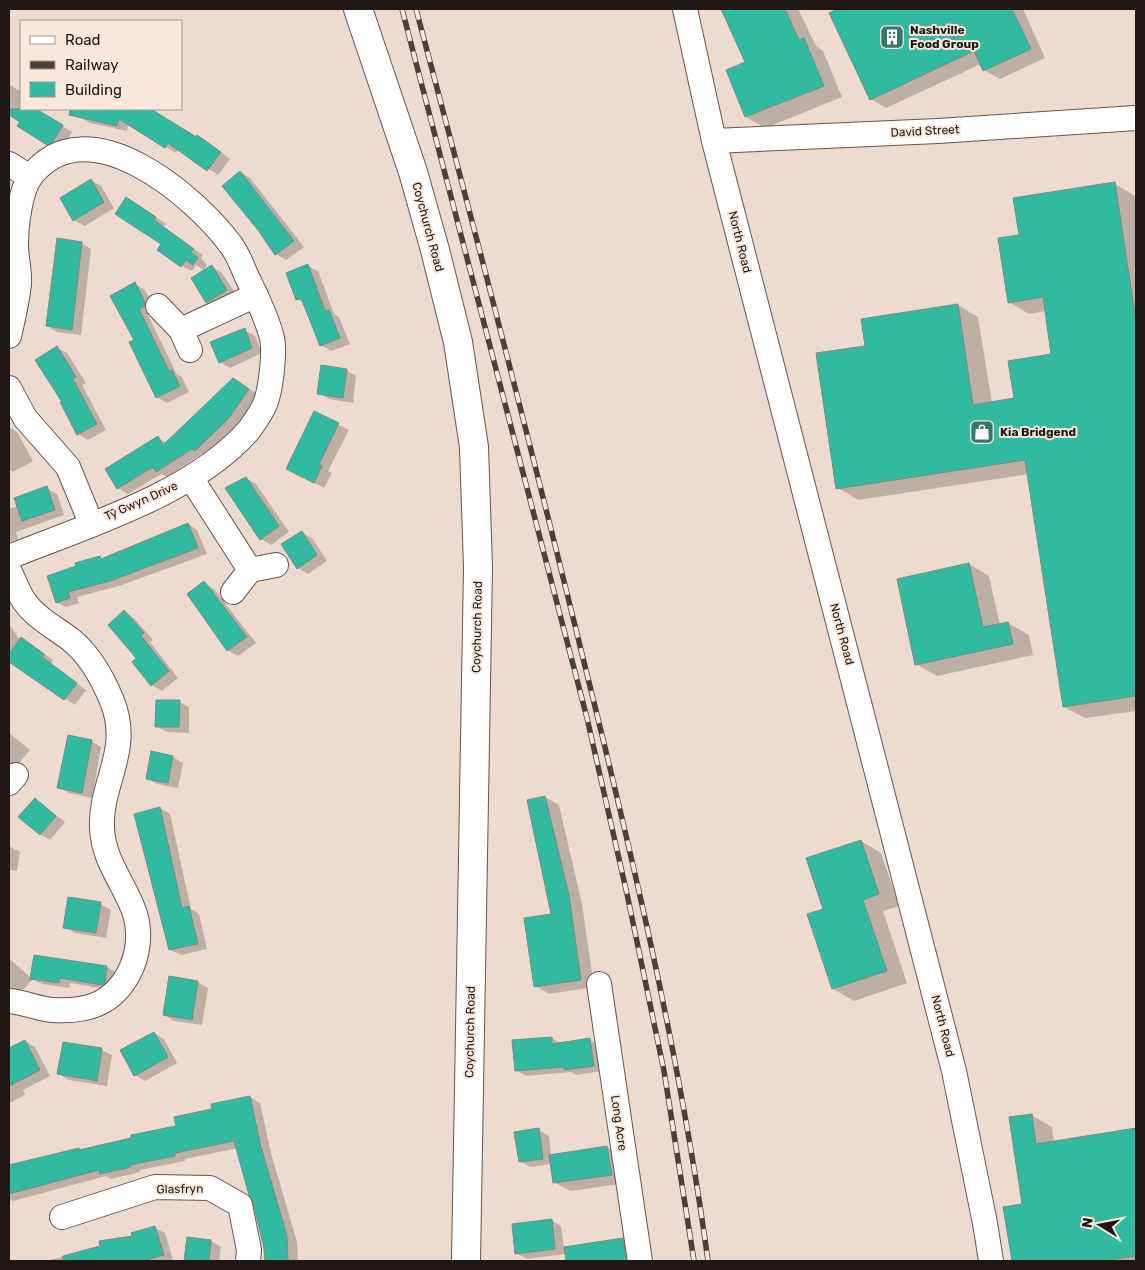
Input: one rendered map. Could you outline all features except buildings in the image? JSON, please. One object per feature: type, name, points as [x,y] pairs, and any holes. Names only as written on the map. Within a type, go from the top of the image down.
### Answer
[{"type":"main road","name":"Coychurch Road","points":[[358,9],[413,172],[435,250],[458,342],[474,446],[478,567],[466,1261]]},
{"type":"street","name":"North Road","points":[[685,9],[714,141],[954,1071],[991,1261]]},
{"type":"street","name":"David Street","points":[[714,141],[938,131],[1136,118]]},
{"type":"street","name":"Tŷ Gwyn Drive","points":[[9,336],[19,282],[16,243],[20,205],[30,178],[49,158],[83,148],[116,154],[155,174],[208,217],[233,247],[256,295],[272,340],[271,371],[265,404],[249,430],[214,463],[191,478],[141,504],[9,558]]},
{"type":"street","points":[[9,164],[30,178]]},
{"type":"street","points":[[158,306],[186,340],[256,295]]},
{"type":"street","name":"Tŷ Gwyn Drive","points":[[9,388],[25,418],[68,467],[91,524]]},
{"type":"street","name":"Tŷ Gwyn Drive","points":[[191,478],[250,570]]},
{"type":"street","points":[[233,592],[250,570],[276,566]]},
{"type":"street","points":[[9,570],[24,601],[40,618],[71,640],[88,657],[112,702],[118,727],[118,758],[107,794],[102,825],[105,854],[135,915],[138,940],[135,963],[123,985],[108,1000],[84,1008],[53,1010],[9,1001]]},
{"type":"street","name":"Long Acre","points":[[598,984],[640,1261]]},
{"type":"street","name":"Glasfryn","points":[[62,1217],[155,1187],[210,1188],[240,1204],[249,1250],[248,1261]]},
{"type":"railway","points":[[402,9],[587,718],[627,894],[664,1071],[694,1261]]},
{"type":"railway","points":[[416,9],[480,250],[601,729],[669,1031],[697,1184],[708,1261]]},
{"type":"place","name":"Nashville Food Group","points":[[892,37]]},
{"type":"place","name":"Kia Bridgend","points":[[982,432]]}]
